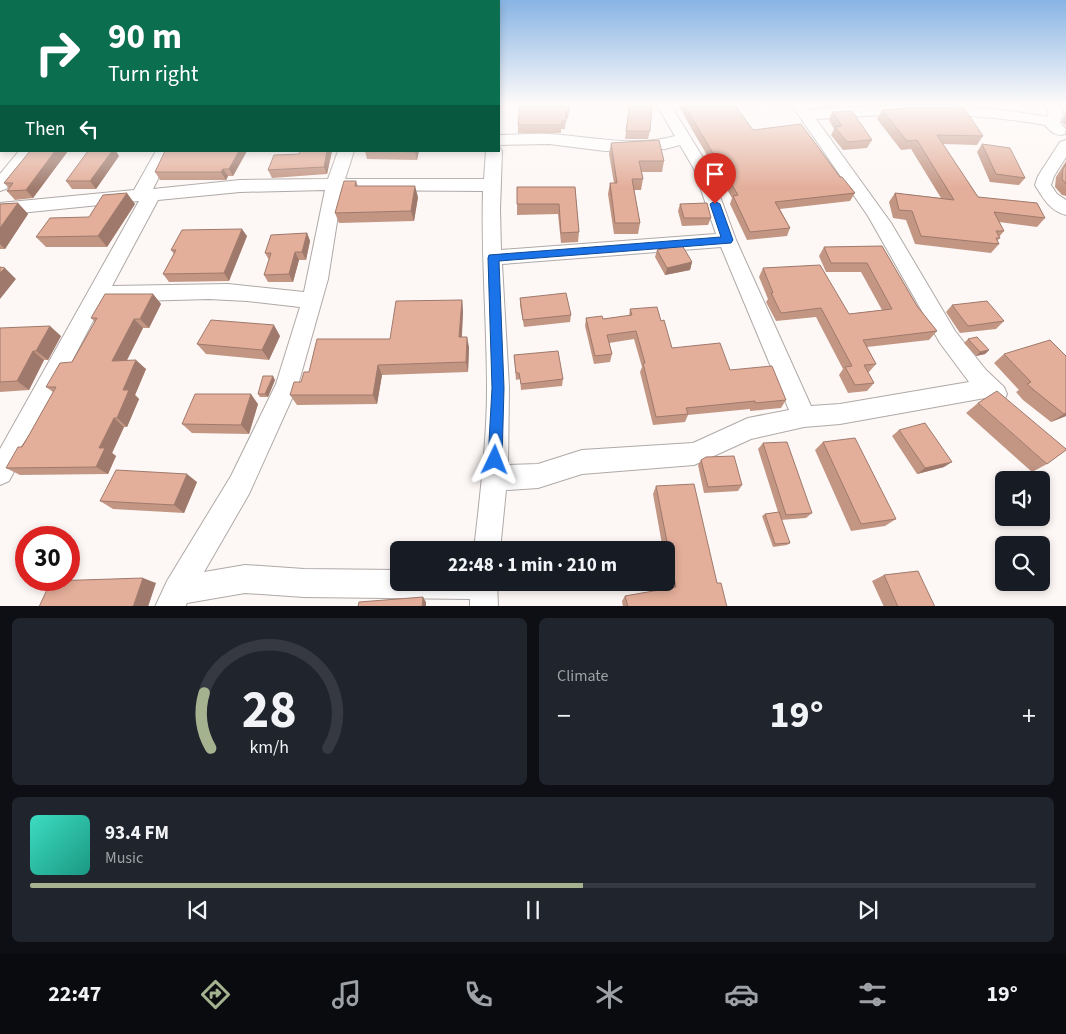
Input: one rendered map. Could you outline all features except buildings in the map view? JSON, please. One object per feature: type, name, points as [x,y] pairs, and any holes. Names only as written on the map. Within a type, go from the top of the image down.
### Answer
[{"type":"street","points":[[679,132],[702,169],[728,240],[804,417]]},
{"type":"street","points":[[817,132],[884,228],[954,348],[989,388],[1010,405]]},
{"type":"street","points":[[500,140],[549,139],[605,146],[665,144],[683,139]]},
{"type":"street","points":[[1066,145],[1046,176],[1043,185],[1051,198],[1066,209]]},
{"type":"street","points":[[0,185],[27,152]]},
{"type":"street","points":[[0,472],[96,295],[146,195],[164,152]]},
{"type":"street","points":[[173,599],[240,485],[287,385],[318,278],[335,184],[346,152]]},
{"type":"street","points":[[488,541],[495,478],[498,388],[490,185],[494,152]]},
{"type":"street","points":[[0,209],[240,186],[335,184],[490,185]]},
{"type":"street","points":[[493,258],[728,240]]},
{"type":"street","points":[[96,295],[206,292],[246,293],[312,300]]},
{"type":"street","points":[[495,478],[538,476],[582,462],[694,454],[748,429],[804,417],[840,414],[989,388]]},
{"type":"street","points":[[173,599],[245,580],[390,587]]},
{"type":"route","points":[[495,460],[498,388],[493,258],[728,240],[715,204]]}]
